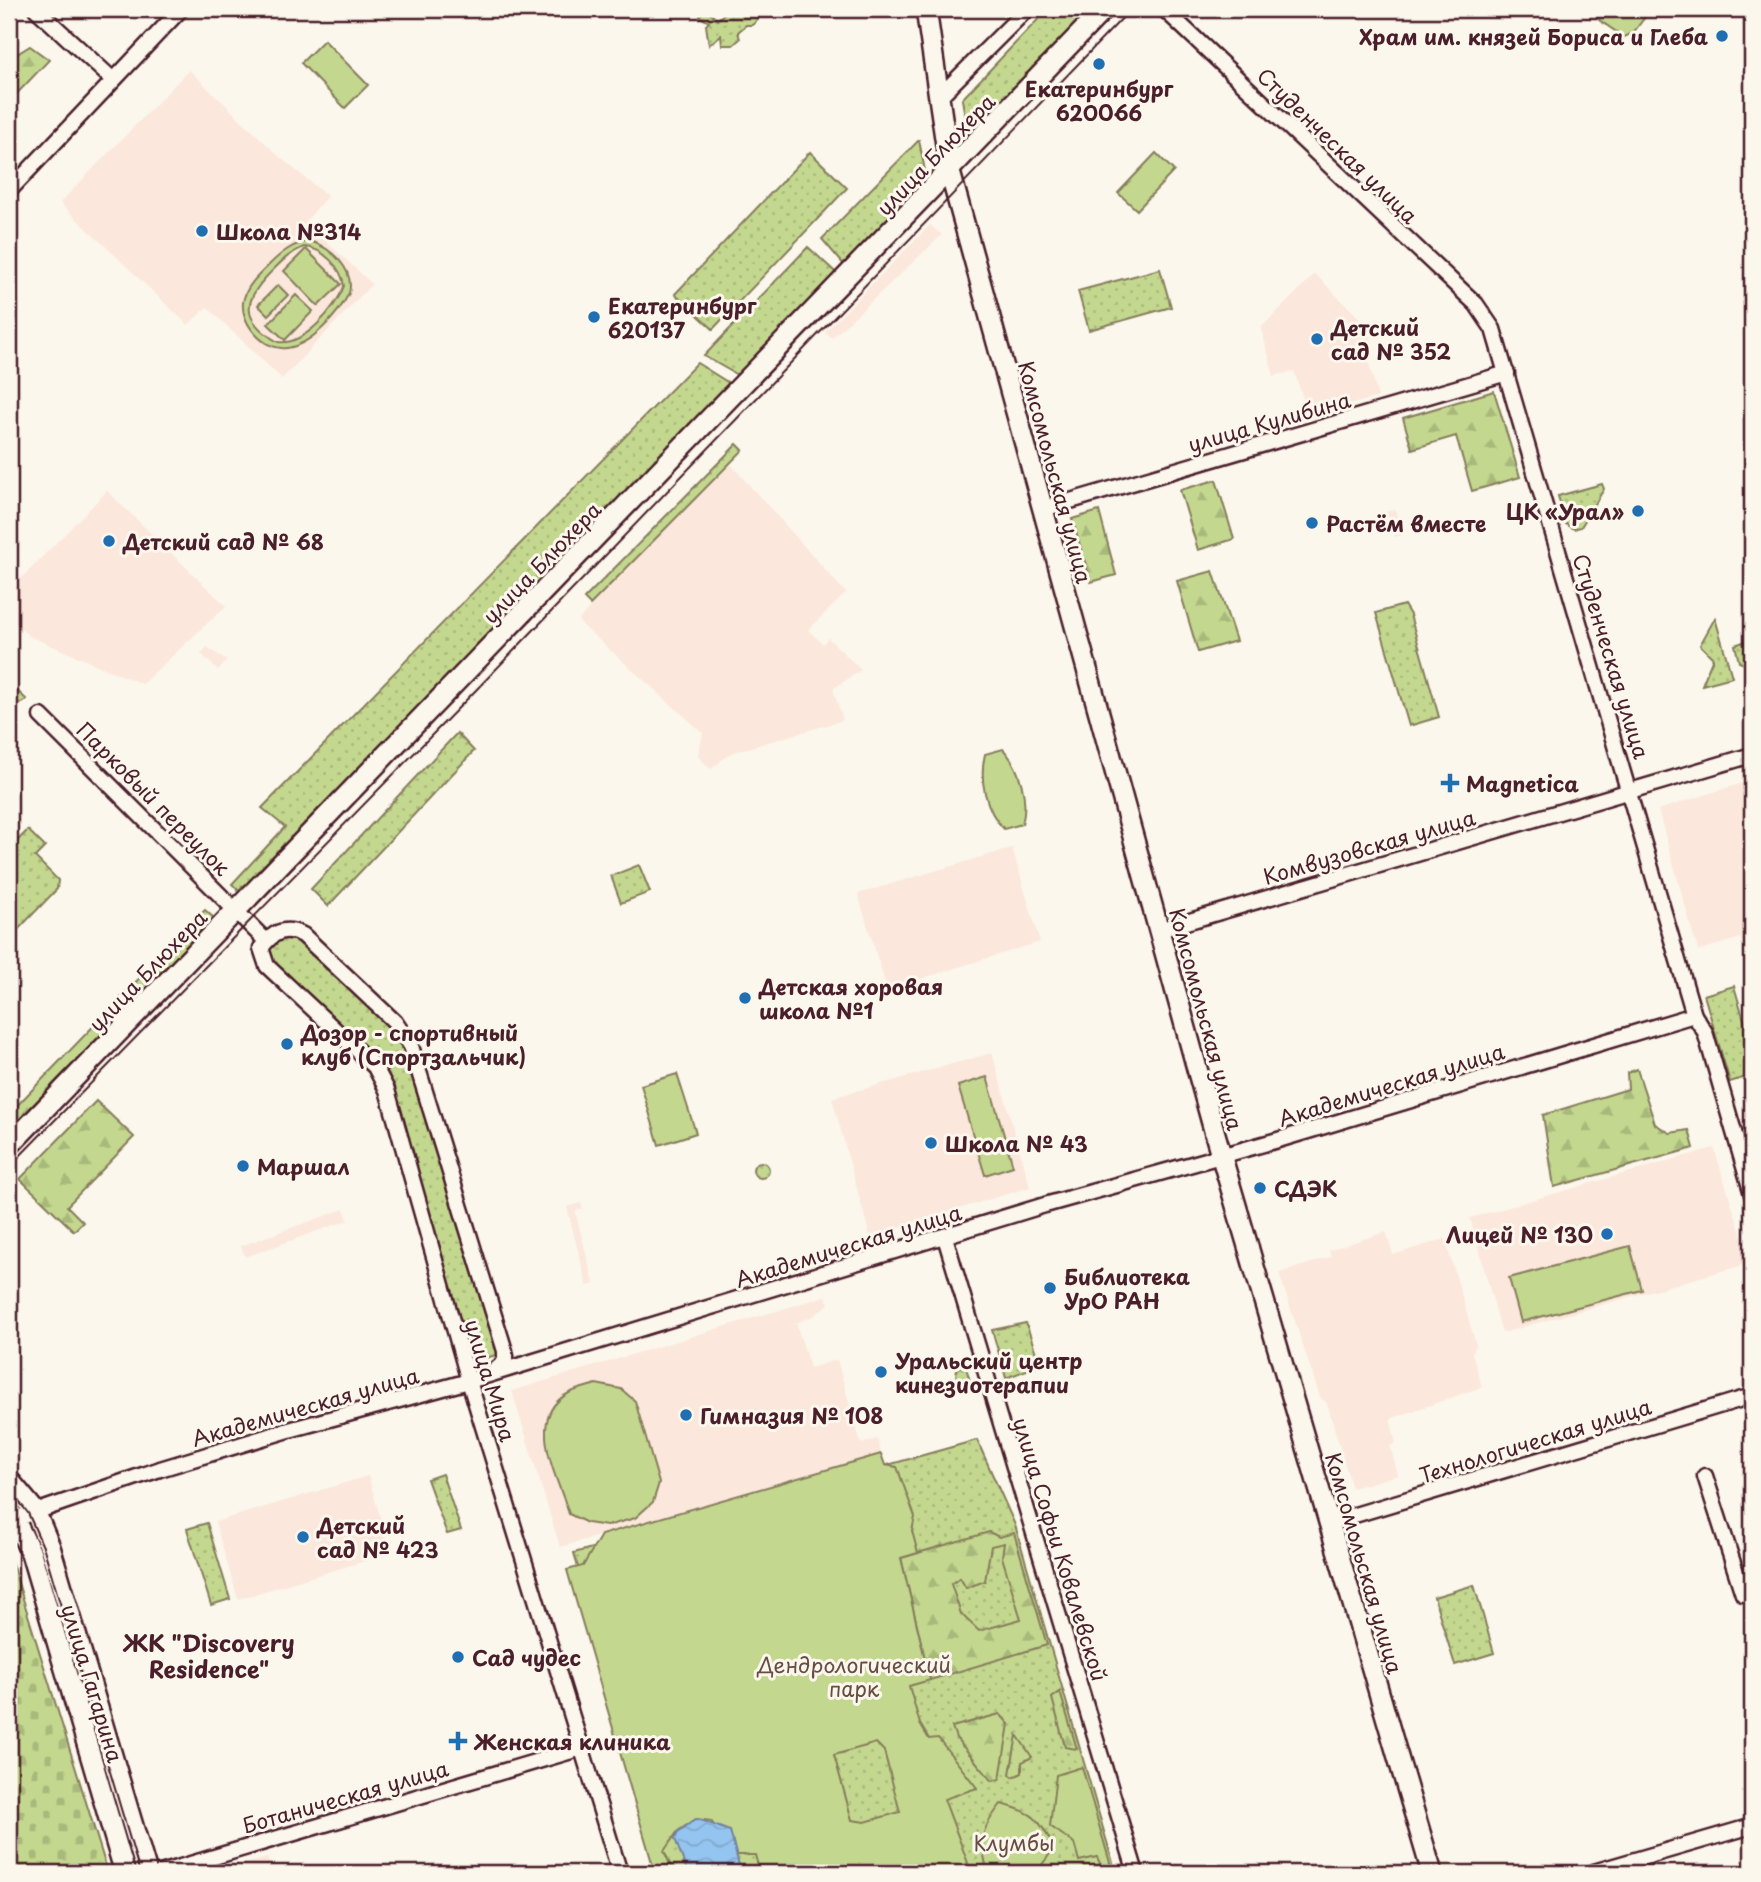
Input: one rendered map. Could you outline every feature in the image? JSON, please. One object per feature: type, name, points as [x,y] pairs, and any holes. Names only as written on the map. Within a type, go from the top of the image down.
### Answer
[{"type":"main road","name":"Комсомольская улица","points":[[926,9],[950,172],[1220,1155],[1432,1873]]},
{"type":"main road","name":"улица Блюхера","points":[[9,1146],[950,172],[1104,9]]},
{"type":"main road","name":"улица Гагарина","points":[[9,1480],[35,1511],[60,1578],[147,1873]]},
{"type":"main road","name":"улица Гагарина","points":[[12,1514],[32,1553],[125,1873]]},
{"type":"street","points":[[36,9],[112,79]]},
{"type":"street","points":[[9,191],[181,9]]},
{"type":"street","points":[[939,97],[1027,9]]},
{"type":"street","name":"Студенческая улица","points":[[1164,9],[1476,304],[1493,329],[1694,1015],[1705,1032],[1752,1194]]},
{"type":"street","name":"улица Кулибина","points":[[1043,509],[1507,373]]},
{"type":"street","name":"Парковый переулок","points":[[41,716],[237,910]]},
{"type":"street","name":"Комвузовская улица","points":[[1159,930],[1752,755]]},
{"type":"street","points":[[237,910],[266,941]]},
{"type":"street","name":"улица Мира","points":[[490,1374],[505,1362],[505,1351],[411,1046],[395,1022],[303,935],[285,929],[266,941],[261,948],[267,966],[363,1055],[381,1076],[469,1381],[620,1873]]},
{"type":"street","name":"Академическая улица","points":[[12,1514],[35,1511],[289,1430],[469,1381],[1694,1015]]},
{"type":"street","name":"улица Софьи Ковалевской","points":[[945,1237],[1136,1873]]},
{"type":"street","name":"Технологическая улица","points":[[1328,1522],[1752,1396]]},
{"type":"street","points":[[1705,1476],[1743,1594]]},
{"type":"street","name":"Ботаническая улица","points":[[160,1873],[582,1748]]},
{"type":"street","points":[[1590,1873],[1752,1826]]},
{"type":"shaded area","name":"Школа №314","points":[[189,70],[281,158],[327,196],[305,222],[372,284],[282,379],[207,307],[188,325],[60,203]]},
{"type":"shaded area","points":[[930,225],[942,235],[832,338],[825,332]]},
{"type":"shaded area","name":"Детский сад № 352","points":[[1315,274],[1368,327],[1374,350],[1366,352],[1378,397],[1309,416],[1294,371],[1274,376],[1261,328]]},
{"type":"shaded area","points":[[725,458],[846,593],[808,630],[823,644],[828,638],[861,670],[833,689],[843,720],[731,753],[711,769],[698,756],[703,733],[578,621]]},
{"type":"shaded area","name":"Детский сад № 68","points":[[107,491],[226,606],[142,684],[29,636],[9,618],[9,591]]},
{"type":"shaded area","points":[[1395,509],[1403,535],[1394,537],[1386,512]]},
{"type":"shaded area","points":[[207,647],[227,661],[218,670],[201,654]]},
{"type":"shaded area","points":[[1752,780],[1752,978],[1740,938],[1698,951],[1658,810]]},
{"type":"shaded area","points":[[1012,848],[1040,942],[887,989],[858,894]]},
{"type":"shaded area","name":"Школа № 43","points":[[992,1053],[1030,1187],[870,1236],[832,1098]]},
{"type":"shaded area","name":"Лицей № 130","points":[[1714,1148],[1750,1263],[1502,1333],[1470,1218]]},
{"type":"shaded area","points":[[581,1203],[583,1209],[575,1211],[594,1284],[587,1286],[567,1207]]},
{"type":"shaded area","points":[[344,1209],[348,1220],[245,1257],[241,1246]]},
{"type":"shaded area","points":[[1386,1232],[1393,1255],[1445,1239],[1476,1345],[1472,1353],[1482,1387],[1390,1419],[1396,1443],[1390,1446],[1398,1475],[1352,1488],[1327,1403],[1320,1397],[1279,1273],[1331,1257],[1329,1250]]},
{"type":"shaded area","name":"Гимназия № 108","points":[[826,1296],[829,1304],[813,1316],[796,1323],[810,1368],[837,1360],[861,1444],[877,1439],[881,1454],[560,1547],[512,1391]]},
{"type":"shaded area","name":"Детский сад № 423","points":[[368,1476],[391,1553],[238,1599],[215,1522]]},
{"type":"shaded area","points":[[267,1858],[272,1873],[217,1873]]},
{"type":"green space","points":[[761,9],[761,14],[753,25],[746,25],[738,32],[740,39],[733,45],[722,45],[721,35],[709,45],[706,25],[709,22],[700,17],[701,13],[709,11],[717,20],[728,10]]},
{"type":"green space","points":[[1048,9],[1095,9],[969,140],[962,99]]},
{"type":"green space","points":[[1592,9],[1651,9],[1633,33],[1624,37],[1599,20]]},
{"type":"green space","points":[[324,40],[368,85],[345,108],[301,63]]},
{"type":"green space","points":[[30,46],[49,60],[9,102],[9,59]]},
{"type":"green space","points":[[919,140],[925,171],[913,183],[918,190],[845,266],[822,239]]},
{"type":"green space","points":[[810,152],[847,188],[713,329],[675,294]]},
{"type":"green space","points":[[1156,153],[1174,171],[1137,210],[1118,193]]},
{"type":"green space","points":[[310,241],[326,249],[340,261],[348,276],[349,293],[331,319],[315,335],[296,346],[278,348],[261,340],[248,325],[243,307],[244,298],[251,284],[274,261],[288,249]],"holes":[[[304,247],[311,248],[330,260],[340,272],[344,286],[334,305],[318,324],[298,338],[278,342],[256,325],[251,316],[251,299],[263,280],[284,260],[295,251]]]},
{"type":"green space","points":[[808,247],[845,281],[748,381],[704,356]]},
{"type":"green space","points":[[306,249],[341,284],[318,306],[284,271]]},
{"type":"green space","points":[[1160,269],[1171,307],[1089,330],[1078,291]]},
{"type":"green space","points":[[278,285],[288,295],[268,315],[258,305]]},
{"type":"green space","points":[[296,295],[313,311],[285,340],[268,324]]},
{"type":"green space","points":[[697,363],[740,390],[248,899],[232,884],[285,827],[262,808]]},
{"type":"green space","points":[[1494,391],[1520,477],[1472,491],[1456,436],[1412,449],[1403,418]]},
{"type":"green space","points":[[737,444],[743,450],[590,605],[584,599]]},
{"type":"green space","points":[[1216,480],[1234,539],[1198,550],[1180,490]]},
{"type":"green space","points":[[1602,484],[1604,489],[1581,527],[1574,529],[1566,524],[1558,496]]},
{"type":"green space","points":[[1099,511],[1116,575],[1091,582],[1072,519]]},
{"type":"green space","points":[[1213,571],[1236,641],[1198,652],[1177,581]]},
{"type":"green space","points":[[1404,605],[1410,615],[1439,717],[1409,726],[1376,613]]},
{"type":"green space","points":[[1715,618],[1732,677],[1702,685],[1713,658],[1700,645]]},
{"type":"green space","points":[[1752,639],[1752,667],[1739,662],[1735,645]]},
{"type":"green space","points":[[11,685],[27,700],[9,709],[9,687]]},
{"type":"green space","points":[[457,733],[474,751],[328,906],[311,889]]},
{"type":"green space","points":[[1003,749],[1014,765],[1024,794],[1022,824],[1004,829],[992,813],[983,784],[985,754]]},
{"type":"green space","points":[[28,830],[45,847],[35,857],[58,880],[57,889],[9,939],[9,849]]},
{"type":"green space","points":[[639,865],[650,892],[621,903],[611,876]]},
{"type":"green space","points":[[205,910],[214,918],[9,1130],[9,1114]]},
{"type":"green space","points":[[293,930],[404,1032],[504,1347],[496,1355],[465,1364],[381,1076],[267,966],[266,941]]},
{"type":"green space","points":[[1734,986],[1752,1047],[1752,1075],[1730,1082],[1704,995]]},
{"type":"green space","points":[[1637,1069],[1655,1124],[1670,1133],[1689,1130],[1694,1148],[1554,1187],[1543,1115],[1628,1089],[1627,1073]]},
{"type":"green space","points":[[677,1074],[696,1133],[659,1145],[641,1085]]},
{"type":"green space","points":[[987,1077],[1013,1166],[985,1175],[958,1086]]},
{"type":"green space","points":[[96,1101],[134,1137],[67,1206],[83,1222],[74,1231],[20,1179]]},
{"type":"green space","points":[[761,1162],[767,1164],[767,1176],[761,1178],[755,1176],[753,1170],[755,1164]]},
{"type":"green space","points":[[1630,1246],[1642,1290],[1521,1322],[1509,1278]]},
{"type":"green space","points":[[1026,1323],[1040,1365],[1006,1378],[992,1330]]},
{"type":"green space","points":[[965,1364],[972,1388],[964,1387],[957,1380],[957,1369]]},
{"type":"green space","points":[[596,1384],[621,1389],[635,1401],[659,1483],[653,1502],[635,1518],[607,1526],[587,1523],[569,1514],[552,1466],[546,1432],[548,1417],[555,1404],[569,1393]]},
{"type":"green space","name":"Дендрологический парк","points":[[977,1440],[1015,1525],[1116,1873],[661,1873],[574,1553]]},
{"type":"green space","name":"Дендрологический парк","points":[[881,1454],[885,1465],[897,1467],[915,1517],[912,1531],[918,1553],[901,1558],[930,1680],[909,1686],[920,1724],[929,1739],[938,1738],[977,1788],[944,1799],[968,1863],[959,1873],[760,1873],[755,1855],[736,1855],[730,1831],[715,1827],[711,1821],[696,1819],[678,1831],[664,1851],[674,1873],[655,1873],[567,1570],[583,1566],[601,1535]],"holes":[[[876,1743],[884,1751],[900,1812],[865,1822],[852,1820],[834,1755]]]},
{"type":"green space","points":[[442,1474],[461,1530],[447,1534],[427,1479]]},
{"type":"green space","points":[[207,1523],[230,1599],[211,1605],[187,1529]]},
{"type":"green space","points":[[989,1532],[999,1537],[1014,1533],[1047,1645],[930,1680],[901,1558]],"holes":[[[1004,1543],[1002,1557],[1021,1619],[979,1631],[961,1614],[951,1584],[960,1578],[966,1588],[985,1581],[991,1546]]]},
{"type":"green space","points":[[9,1556],[11,1560],[108,1873],[9,1873]]},
{"type":"green space","points":[[1474,1585],[1494,1653],[1455,1665],[1434,1597]]},
{"type":"green space","points":[[1060,1692],[1077,1749],[1065,1747],[1052,1698]]},
{"type":"green space","points":[[1000,1714],[1009,1724],[1000,1779],[992,1781],[956,1738],[952,1727]]},
{"type":"green space","points":[[1017,1735],[1032,1757],[1022,1762],[1022,1773],[1013,1777],[1010,1774]]},
{"type":"green space","points":[[1082,1767],[1113,1873],[1094,1873],[1103,1870],[1097,1857],[1079,1861],[1074,1843],[1050,1826],[1056,1775]]},
{"type":"green space","name":"Клумбы","points":[[1001,1804],[1021,1810],[1034,1818],[1054,1848],[1036,1873],[996,1873],[987,1869],[983,1849],[984,1835],[989,1821]]},
{"type":"water","points":[[696,1819],[730,1831],[741,1873],[688,1873],[675,1839],[678,1832]]},
{"type":"tram line","points":[[9,1167],[476,690],[1131,9]]},
{"type":"tram line","points":[[9,1489],[28,1513],[44,1549],[140,1873]]},
{"type":"place","name":"Храм им. князей Бориса и Глеба","points":[[1722,36]]},
{"type":"place","name":"Екатеринбург 620066","points":[[1099,64]]},
{"type":"place","name":"Школа №314","points":[[202,231]]},
{"type":"place","name":"Екатеринбург 620137","points":[[594,317]]},
{"type":"place","name":"Детский сад № 352","points":[[1317,339]]},
{"type":"place","name":"ЦК «Урал»","points":[[1638,511]]},
{"type":"place","name":"Растём вместе","points":[[1312,523]]},
{"type":"place","name":"Детский сад № 68","points":[[109,541]]},
{"type":"place","name":"Magnetica","points":[[1450,783]]},
{"type":"place","name":"Детская хоровая школа №1","points":[[745,998]]},
{"type":"place","name":"Дозор - спортивный клуб (Спортзальчик)","points":[[287,1044]]},
{"type":"place","name":"Школа № 43","points":[[931,1143]]},
{"type":"place","name":"Маршал","points":[[243,1166]]},
{"type":"place","name":"СДЭК","points":[[1260,1188]]},
{"type":"place","name":"Лицей № 130","points":[[1607,1234]]},
{"type":"place","name":"Библиотека УрО РАН","points":[[1050,1288]]},
{"type":"place","name":"Уральский центр кинезиотерапии","points":[[881,1372]]},
{"type":"place","name":"Гимназия № 108","points":[[686,1415]]},
{"type":"place","name":"Детский сад № 423","points":[[303,1537]]},
{"type":"place","name":"Сад чудес","points":[[458,1657]]},
{"type":"place","name":"Женская клиника","points":[[458,1741]]},
{"type":"district","name":"ЖК \"Discovery Residence\"","points":[[209,1655]]}]
